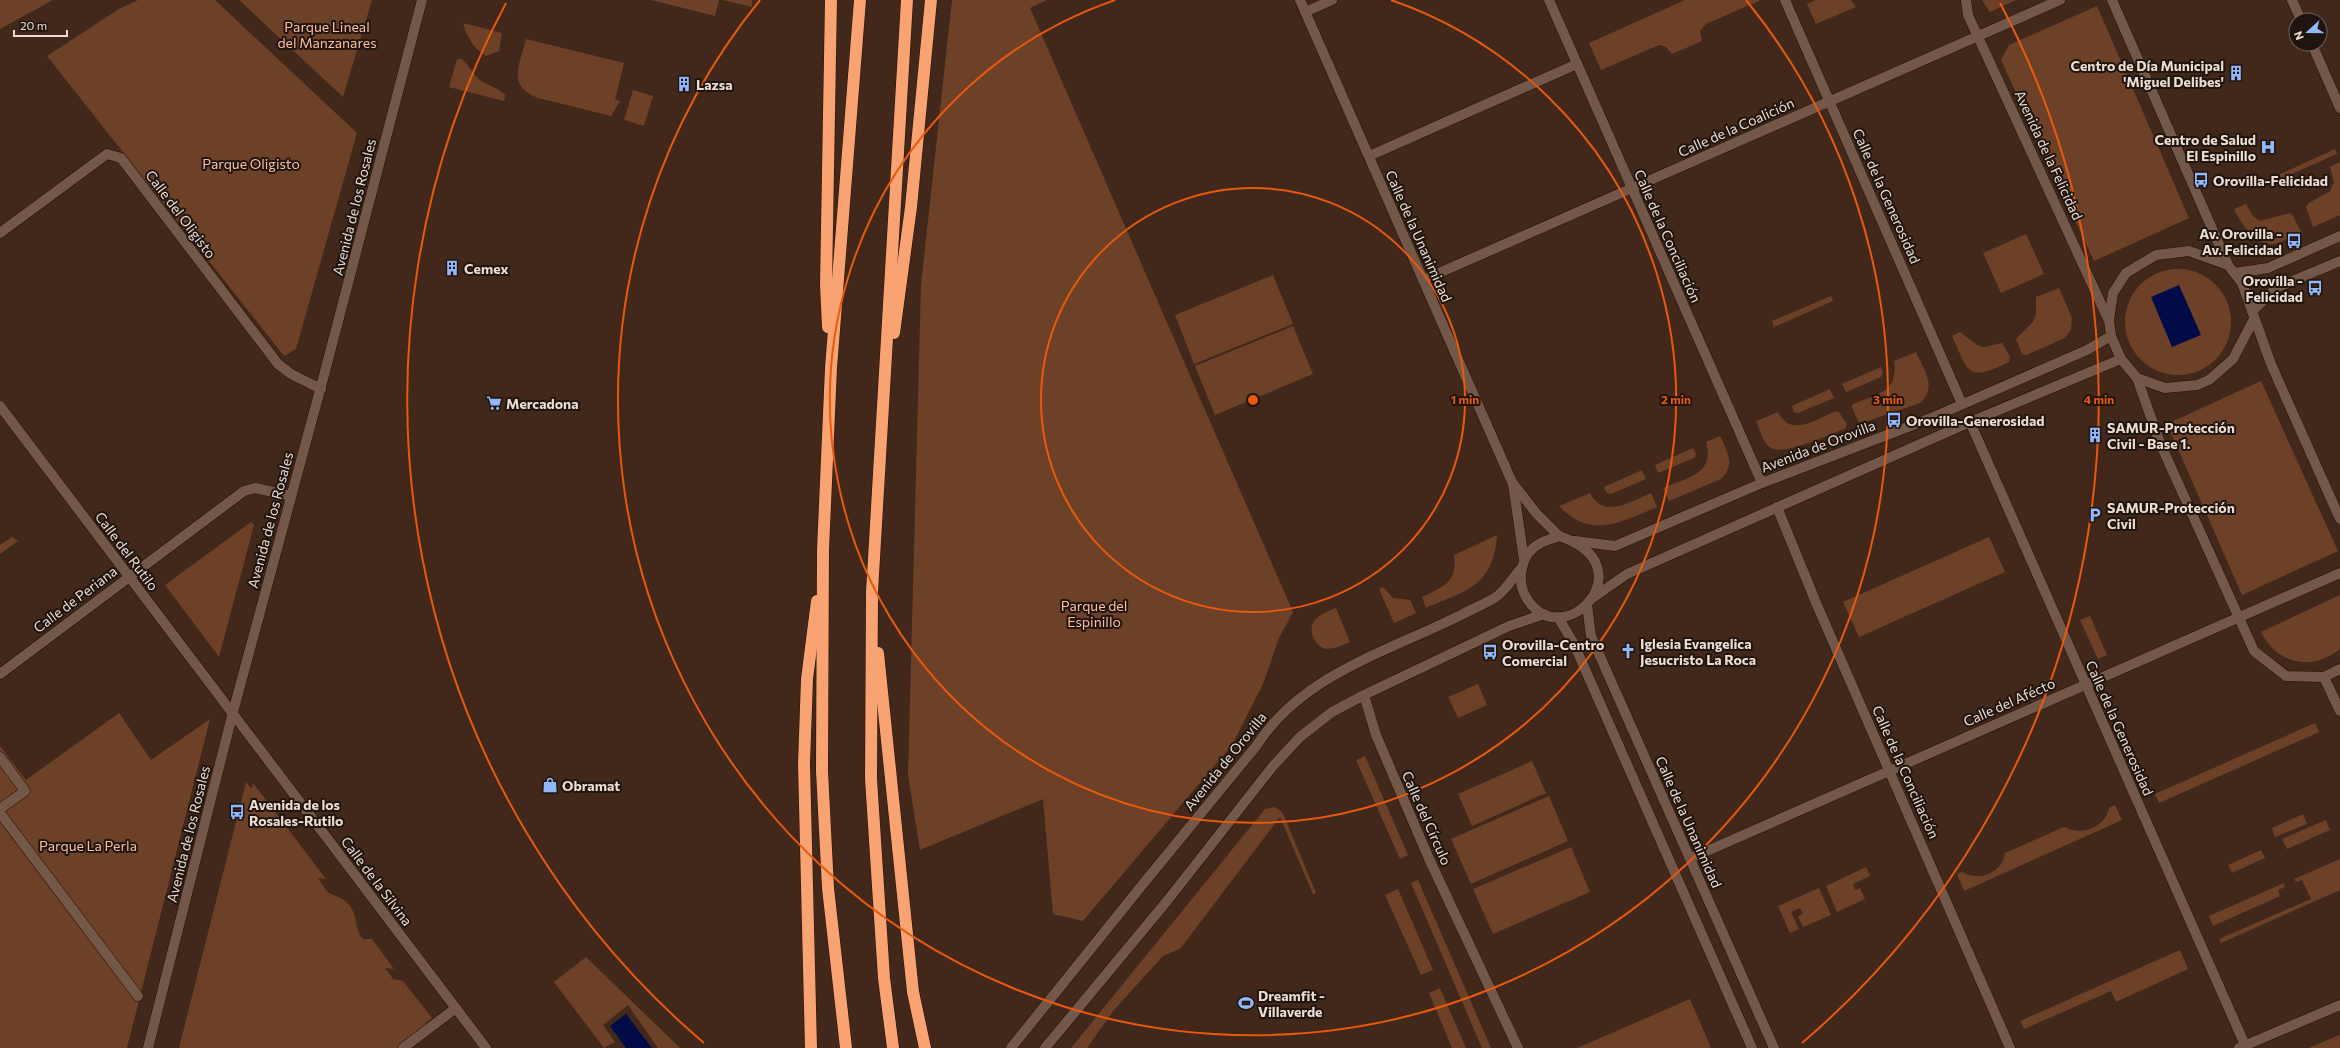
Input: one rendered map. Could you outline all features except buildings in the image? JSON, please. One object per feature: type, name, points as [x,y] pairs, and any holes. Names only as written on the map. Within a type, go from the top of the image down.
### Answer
[{"type":"highway","points":[[831,0],[826,285],[831,368]]},
{"type":"highway","points":[[846,1048],[828,888],[822,771],[823,550],[831,368],[860,0]]},
{"type":"highway","points":[[893,1048],[884,978],[871,778],[872,592],[907,0]]},
{"type":"highway","points":[[880,438],[911,207],[931,0]]},
{"type":"highway","points":[[811,1048],[804,764],[807,679],[823,550]]},
{"type":"highway","points":[[872,592],[913,992],[925,1048]]},
{"type":"street","name":"Avenida de los Rosales","points":[[148,1048],[233,712],[321,389],[422,0]]},
{"type":"street","name":"Calle de la Unanimidad","points":[[1300,0],[1512,482],[1536,513],[1559,536]]},
{"type":"street","points":[[1306,12],[1332,0]]},
{"type":"street","name":"Calle de la Conciliación","points":[[1549,0],[1762,483]]},
{"type":"street","name":"Calle de la Generosidad","points":[[1785,0],[1962,404]]},
{"type":"street","name":"Avenida de la Felicidad","points":[[1966,0],[1968,15],[2109,320]]},
{"type":"street","name":"Calle de la Coalición","points":[[1423,280],[2060,0]]},
{"type":"street","points":[[2112,0],[2228,265],[2242,283],[2271,364],[2340,519]]},
{"type":"street","points":[[2292,0],[2297,12]]},
{"type":"street","points":[[2316,52],[2340,108]]},
{"type":"street","points":[[1369,156],[1577,64]]},
{"type":"street","name":"Calle del Oligisto","points":[[0,233],[107,154],[121,158],[278,364],[290,374],[321,389]]},
{"type":"street","points":[[2235,273],[2268,268],[2340,236]]},
{"type":"street","points":[[2228,265],[2189,251],[2156,255],[2126,272],[2113,293],[2109,320],[2111,336],[2121,359],[2137,378],[2160,443],[2254,651],[2286,676],[2324,677],[2340,669]]},
{"type":"street","points":[[2137,378],[2165,388],[2197,385],[2209,380],[2233,359],[2253,315],[2278,287],[2340,261]]},
{"type":"street","name":"Avenida de Orovilla","points":[[1574,541],[1616,546],[1762,483],[1962,404],[2087,350],[2111,336]]},
{"type":"street","points":[[1591,601],[1598,584],[1597,564],[1590,552],[1574,541],[1559,536],[1539,544],[1523,564],[1520,581],[1522,591],[1529,603],[1544,614],[1558,617],[1572,615],[1591,601],[1627,574],[1970,422],[2121,359]]},
{"type":"street","name":"Calle del Rutilo","points":[[0,406],[233,712]]},
{"type":"street","name":"Calle de la Generosidad","points":[[1970,422],[2242,1047]]},
{"type":"street","name":"Calle de la Unanimidad","points":[[1512,482],[1523,564]]},
{"type":"street","name":"Calle de Periana","points":[[0,674],[128,576],[244,491],[255,488],[291,496]]},
{"type":"street","name":"Calle de la Conciliación","points":[[1777,507],[1817,605],[2010,1048]]},
{"type":"street","name":"Avenida de Orovilla","points":[[1011,1048],[1257,745],[1267,730],[1282,715],[1306,694],[1336,674],[1497,596],[1523,564]]},
{"type":"street","name":"Calle del Afécto","points":[[1691,858],[2340,573]]},
{"type":"street","name":"Calle de la Unanimidad","points":[[1591,601],[1591,636],[1691,858],[1774,1048]]},
{"type":"street","points":[[1045,1048],[1167,901],[1278,761],[1300,737],[1332,712],[1364,695],[1484,637],[1544,614]]},
{"type":"street","points":[[1558,617],[1574,644],[1752,1048]]},
{"type":"street","points":[[2324,677],[2340,711]]},
{"type":"street","name":"Calle del Círculo","points":[[1364,695],[1379,742],[1430,861],[1473,949],[1518,1048]]},
{"type":"street","name":"Calle de la Silvina","points":[[233,712],[486,1048]]},
{"type":"street","points":[[0,757],[25,791],[0,809]]},
{"type":"street","points":[[0,813],[138,996]]},
{"type":"street","name":"Calle del Círculo","points":[[1473,949],[1511,1048]]},
{"type":"street","points":[[2242,1047],[2340,1005]]},
{"type":"street","points":[[403,1048],[456,1008]]},
{"type":"green space","points":[[0,0],[53,0],[0,29]]},
{"type":"green space","name":"Parque Oligisto","points":[[138,0],[215,0],[357,133],[296,349],[284,356],[47,56],[119,9]]},
{"type":"green space","name":"Parque Lineal del Manzanares","points":[[239,0],[372,0],[343,97]]},
{"type":"green space","points":[[651,0],[719,0],[715,16]]},
{"type":"green space","points":[[722,0],[752,0],[752,7]]},
{"type":"green space","name":"Parque del Espinillo","points":[[952,0],[1047,0],[1030,8],[1293,612],[1279,638],[1263,684],[1232,745],[1083,921],[1053,914],[1043,799],[920,850],[908,775],[921,285]]},
{"type":"green space","points":[[1685,0],[1761,0],[1706,24],[1700,31],[1702,41],[1672,54],[1666,47],[1659,45],[1601,70],[1589,43]]},
{"type":"green space","points":[[1815,0],[1851,0],[1856,7],[1816,24],[1807,4]]},
{"type":"green space","points":[[1982,0],[2016,0],[1990,12]]},
{"type":"green space","points":[[2097,6],[2189,218],[2094,261],[2001,60],[2009,45]]},
{"type":"green space","points":[[463,23],[502,33],[499,51],[486,56],[478,50],[466,33]]},
{"type":"green space","points":[[526,39],[624,63],[615,100],[620,101],[611,116],[538,98],[528,93],[519,81],[518,73]]},
{"type":"green space","points":[[457,59],[462,59],[480,80],[503,93],[505,95],[504,101],[449,87]]},
{"type":"green space","points":[[633,90],[653,96],[644,126],[624,120]]},
{"type":"green space","points":[[2335,149],[2337,154],[2278,180],[2276,176]]},
{"type":"green space","points":[[2340,162],[2340,215],[2313,227],[2306,207],[2309,203],[2330,191],[2334,182],[2330,167]]},
{"type":"green space","points":[[2246,204],[2253,216],[2260,221],[2290,213],[2301,232],[2275,244],[2261,242],[2245,227],[2234,209]]},
{"type":"green space","points":[[2026,234],[2044,274],[2001,293],[1983,253]]},
{"type":"green space","points":[[2178,269],[2198,273],[2215,285],[2227,302],[2231,322],[2227,342],[2215,359],[2198,371],[2178,375],[2158,371],[2141,359],[2129,342],[2125,322],[2129,302],[2141,285],[2158,273]]},
{"type":"green space","points":[[1273,275],[1293,324],[1194,364],[1175,315]]},
{"type":"green space","points":[[2059,288],[2072,318],[2071,330],[2065,338],[2026,355],[2022,354],[2016,339],[2033,322],[2036,314],[2036,297]]},
{"type":"green space","points":[[1831,296],[1833,301],[1774,327],[1772,321]]},
{"type":"green space","points":[[1293,326],[1313,374],[1215,415],[1195,366]]},
{"type":"green space","points":[[1960,332],[1977,345],[1984,347],[2002,343],[2010,357],[2009,362],[1985,372],[1977,373],[1971,371],[1962,359],[1952,336]]},
{"type":"green space","points":[[1916,352],[1926,372],[1929,385],[1925,397],[1920,403],[1862,423],[1858,421],[1852,407],[1853,404],[1878,394],[1890,386],[1895,371],[1894,361]]},
{"type":"green space","points":[[1881,367],[1883,373],[1881,377],[1846,392],[1842,384]]},
{"type":"green space","points":[[2261,381],[2338,551],[2242,595],[2167,424]]},
{"type":"green space","points":[[1830,389],[1834,398],[1798,413],[1794,412],[1792,406]]},
{"type":"green space","points":[[1838,411],[1847,424],[1845,429],[1796,447],[1786,449],[1777,450],[1768,446],[1756,421],[1778,412],[1784,420],[1791,424],[1798,425],[1806,424]]},
{"type":"green space","points":[[1720,436],[1729,458],[1726,474],[1721,479],[1669,501],[1663,488],[1697,473],[1703,468],[1707,461],[1708,453],[1706,442]]},
{"type":"green space","points":[[1693,448],[1696,454],[1694,458],[1658,473],[1655,465]]},
{"type":"green space","points":[[1642,470],[1646,479],[1611,494],[1607,493],[1604,487]]},
{"type":"green space","points":[[1590,493],[1602,506],[1610,507],[1627,504],[1651,493],[1657,507],[1619,522],[1606,525],[1595,525],[1583,523],[1571,516],[1559,506]]},
{"type":"green space","points":[[251,522],[254,525],[219,657],[165,585]]},
{"type":"green space","points":[[1497,535],[1490,566],[1484,576],[1465,591],[1426,608],[1422,597],[1436,590],[1451,578],[1454,572],[1454,555]]},
{"type":"green space","points":[[12,537],[18,541],[0,554],[0,545]]},
{"type":"green space","points":[[1989,537],[2005,572],[1859,637],[1843,602]]},
{"type":"green space","points":[[1383,587],[1393,598],[1410,600],[1416,613],[1394,623],[1379,589]]},
{"type":"green space","points":[[2340,595],[2340,649],[2329,656],[2318,661],[2306,662],[2285,658],[2268,643],[2261,632]]},
{"type":"green space","points":[[1336,608],[1350,642],[1335,648],[1324,649],[1317,644],[1314,639],[1312,626],[1314,621],[1321,615]]},
{"type":"green space","points":[[2090,616],[2107,655],[2098,659],[2080,620]]},
{"type":"green space","points":[[1478,684],[1487,705],[1458,718],[1448,697]]},
{"type":"green space","name":"Parque La Perla","points":[[119,713],[151,760],[210,719],[127,1048],[0,1048],[0,746],[26,780]]},
{"type":"green space","points":[[2315,723],[2319,732],[2159,803],[2155,794]]},
{"type":"green space","points":[[1365,756],[1408,855],[1400,859],[1356,760]]},
{"type":"green space","points":[[1532,761],[1546,793],[1472,826],[1458,794]]},
{"type":"green space","points":[[246,782],[252,789],[253,783],[326,879],[318,878],[326,890],[348,903],[354,915],[360,935],[363,939],[372,939],[394,969],[385,968],[393,979],[403,981],[432,1018],[425,1023],[429,1028],[403,1048],[179,1048]]},
{"type":"green space","points":[[1549,796],[1568,841],[1471,884],[1451,839]]},
{"type":"green space","points":[[2115,805],[2122,820],[1964,891],[1957,874],[1962,872],[1969,875],[1982,876],[1989,874],[1999,866],[2005,853],[2064,827],[2078,831],[2092,828],[2103,821],[2109,808]]},
{"type":"green space","points":[[1274,807],[1281,811],[1284,816],[1316,893],[1313,894],[1280,817],[1180,949],[1163,956],[1114,1010],[1087,1048],[1071,1048],[1265,809]]},
{"type":"green space","points":[[2303,814],[2307,824],[2275,837],[2272,828]]},
{"type":"green space","points":[[2326,820],[2330,830],[2287,849],[2282,839]]},
{"type":"green space","points":[[1571,847],[1590,892],[1493,934],[1473,889]]},
{"type":"green space","points":[[2261,850],[2265,858],[2232,873],[2228,865]]},
{"type":"green space","points":[[2340,859],[2340,890],[2221,943],[2219,939],[2311,899],[2302,880],[2296,882],[2294,879]]},
{"type":"green space","points":[[1866,867],[1870,876],[1853,884],[1855,890],[1860,888],[1865,899],[1837,912],[1826,886]]},
{"type":"green space","points":[[1418,880],[1491,1048],[1482,1048],[1411,883]]},
{"type":"green space","points":[[2284,883],[2285,887],[2278,890],[2280,896],[2213,926],[2209,916]]},
{"type":"green space","points":[[1819,888],[1831,915],[1803,927],[1798,916],[1803,914],[1800,908],[1791,912],[1799,929],[1790,933],[1778,906]]},
{"type":"green space","points":[[1398,889],[1433,970],[1421,975],[1385,895]]},
{"type":"green space","points":[[2180,950],[2188,969],[2116,1002],[2111,991],[2024,1029],[2020,1021]]},
{"type":"green space","points":[[586,957],[680,1048],[658,1048],[628,1005],[603,1025],[615,1042],[604,1048],[554,982]]},
{"type":"green space","points":[[1440,988],[1466,1048],[1452,1048],[1429,993]]},
{"type":"green space","points":[[1690,999],[1711,1048],[1577,1048]]},
{"type":"green space","points":[[2340,1035],[2340,1048],[2309,1048],[2337,1036]]},
{"type":"shaded area","points":[[2179,285],[2201,335],[2172,347],[2151,297]]},
{"type":"shaded area","points":[[626,1014],[652,1048],[626,1048],[610,1026]]},
{"type":"place","name":"Centro de Día Municipal 'Miguel Delibes'","points":[[2236,73]]},
{"type":"place","name":"Lazsa","points":[[684,84]]},
{"type":"place","name":"Centro de Salud El Espinillo","points":[[2268,147]]},
{"type":"place","name":"Orovilla-Felicidad","points":[[2201,180]]},
{"type":"place","name":"Av. Orovilla - Av. Felicidad","points":[[2294,241]]},
{"type":"place","name":"Cemex","points":[[452,268]]},
{"type":"place","name":"Orovilla - Felicidad","points":[[2315,288]]},
{"type":"place","name":"Mercadona","points":[[494,403]]},
{"type":"place","name":"Orovilla-Generosidad","points":[[1894,420]]},
{"type":"place","name":"SAMUR-Protección Civil - Base 1.","points":[[2095,435]]},
{"type":"place","name":"SAMUR-Protección Civil","points":[[2095,515]]},
{"type":"place","name":"Iglesia Evangelica Jesucristo La Roca","points":[[1628,651]]},
{"type":"place","name":"Orovilla-Centro Comercial","points":[[1490,652]]},
{"type":"place","name":"Obramat","points":[[550,785]]},
{"type":"place","name":"Avenida de los Rosales-Rutilo","points":[[237,812]]},
{"type":"place","name":"Dreamfit - Villaverde","points":[[1246,1003]]}]
